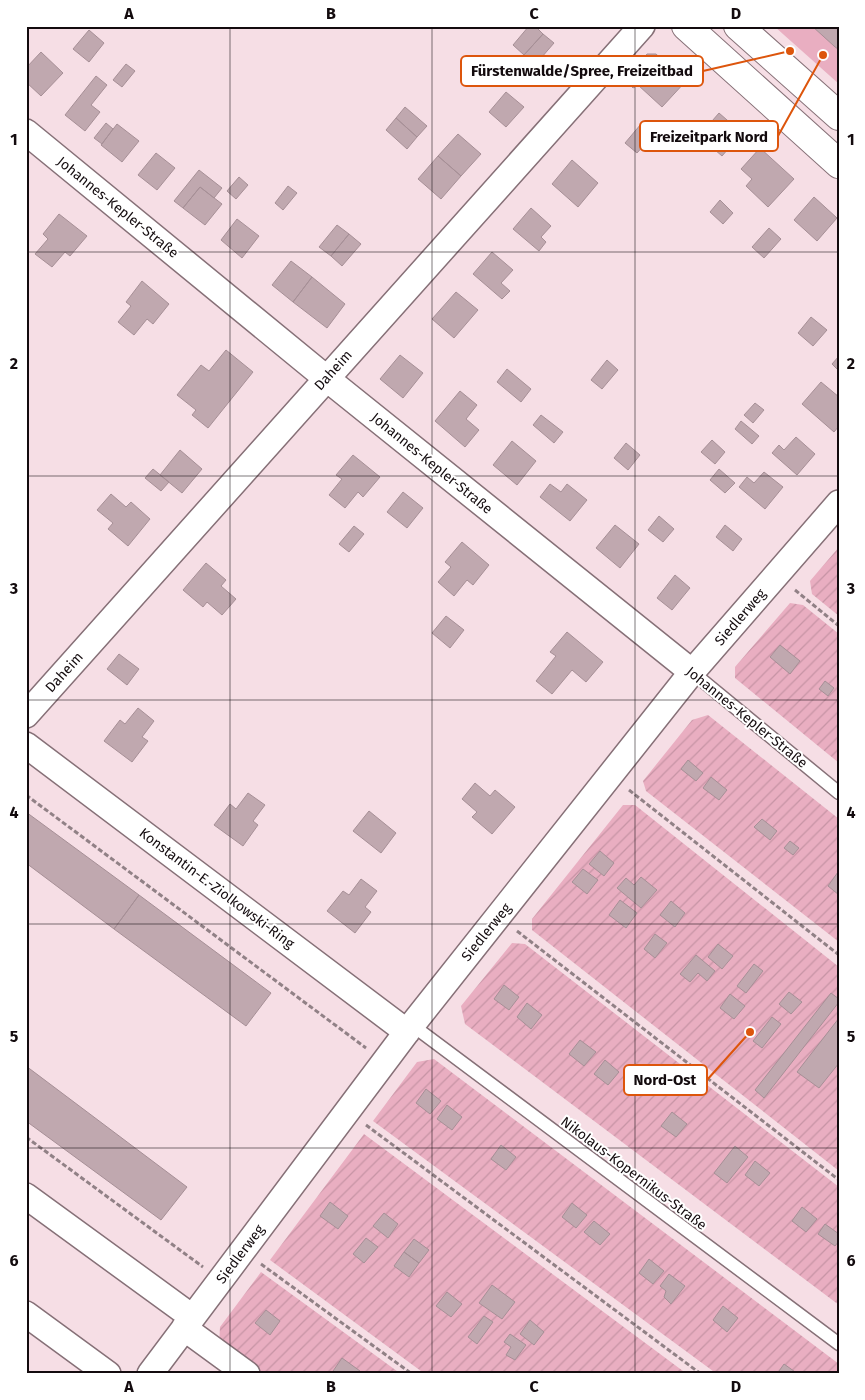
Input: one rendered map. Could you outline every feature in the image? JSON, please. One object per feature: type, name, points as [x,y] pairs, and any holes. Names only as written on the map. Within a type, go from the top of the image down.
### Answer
[{"type":"street","name":"Daheim","points":[[26,715],[642,26]]},
{"type":"street","points":[[686,26],[839,164]]},
{"type":"street","points":[[738,26],[839,116]]},
{"type":"street","name":"Johannes-Kepler-Straße","points":[[26,132],[326,378],[692,672]]},
{"type":"street","name":"Siedlerweg","points":[[150,1374],[410,1028],[692,672],[839,503]]},
{"type":"street","name":"Konstantin-E.-Ziolkowski-Ring","points":[[26,745],[410,1028]]},
{"type":"street","points":[[26,1196],[188,1322],[247,1374]]},
{"type":"street","points":[[26,1314],[108,1374]]},
{"type":"lane","name":"Johannes-Kepler-Straße","points":[[692,672],[839,793]]},
{"type":"lane","name":"Nikolaus-Kopernikus-Straße","points":[[410,1028],[839,1344]]},
{"type":"path","points":[[777,574],[839,626]]},
{"type":"path","points":[[610,776],[839,955]]},
{"type":"path","points":[[26,795],[384,1062]]},
{"type":"path","points":[[499,917],[839,1180]]},
{"type":"path","points":[[347,1111],[701,1374]]},
{"type":"path","points":[[26,1137],[220,1280]]},
{"type":"path","points":[[243,1250],[412,1374]]},
{"type":"shaded area","points":[[774,26],[839,26],[839,84]]},
{"type":"shaded area","points":[[839,547],[839,616],[812,594],[810,581]]},
{"type":"shaded area","points":[[790,603],[803,605],[839,634],[839,763],[735,678],[735,667]]},
{"type":"shaded area","points":[[708,715],[839,819],[839,942],[646,791],[643,781],[692,720]]},
{"type":"shaded area","points":[[623,805],[635,805],[839,967],[839,1171],[532,930],[532,919]]},
{"type":"shaded area","points":[[512,943],[525,944],[839,1187],[839,1305],[465,1024],[461,1006]]},
{"type":"shaded area","points":[[434,1059],[839,1364],[839,1374],[717,1374],[373,1121],[417,1062]]},
{"type":"shaded area","points":[[364,1134],[687,1374],[425,1374],[270,1260]]},
{"type":"shaded area","points":[[261,1272],[401,1374],[259,1374],[219,1345],[220,1327]]},
{"type":"building","points":[[529,26],[535,26],[543,34],[524,55],[513,45]]},
{"type":"building","points":[[812,26],[839,26],[839,50],[834,46]]},
{"type":"building","points":[[89,30],[104,43],[89,62],[73,49]]},
{"type":"building","points":[[543,34],[554,43],[535,65],[524,55]]},
{"type":"building","points":[[41,52],[63,73],[41,96],[26,82],[26,68]]},
{"type":"building","points":[[647,54],[656,54],[686,81],[662,107],[638,85],[633,88],[624,79]]},
{"type":"building","points":[[126,64],[135,71],[122,87],[113,80]]},
{"type":"building","points":[[96,76],[107,85],[91,105],[100,112],[85,131],[65,115]]},
{"type":"building","points":[[506,92],[524,107],[506,127],[489,112]]},
{"type":"building","points":[[405,107],[427,126],[417,137],[396,118]]},
{"type":"building","points":[[719,113],[742,133],[722,156],[699,136]]},
{"type":"building","points":[[396,118],[417,137],[407,149],[386,130]]},
{"type":"building","points":[[106,123],[113,129],[102,144],[94,138]]},
{"type":"building","points":[[117,124],[139,141],[122,162],[101,145]]},
{"type":"building","points":[[641,124],[653,135],[637,153],[625,143]]},
{"type":"building","points":[[458,134],[481,154],[461,176],[438,156]]},
{"type":"building","points":[[760,148],[794,179],[768,207],[746,186],[752,179],[741,169]]},
{"type":"building","points":[[156,153],[175,168],[157,190],[138,175]]},
{"type":"building","points":[[438,156],[461,176],[441,199],[418,179]]},
{"type":"building","points":[[572,160],[598,183],[578,207],[552,184]]},
{"type":"building","points":[[199,170],[222,188],[214,198],[200,187],[183,208],[174,201]]},
{"type":"building","points":[[239,177],[248,185],[236,199],[227,191]]},
{"type":"building","points":[[288,186],[297,193],[283,210],[275,203]]},
{"type":"building","points":[[200,187],[222,204],[205,225],[183,208]]},
{"type":"building","points":[[814,197],[837,218],[817,241],[794,220]]},
{"type":"building","points":[[720,200],[733,213],[723,224],[710,212]]},
{"type":"building","points":[[531,208],[551,226],[541,237],[546,242],[539,251],[513,229]]},
{"type":"building","points":[[59,214],[87,236],[70,256],[65,252],[52,267],[35,254],[48,239],[43,234]]},
{"type":"building","points":[[237,219],[259,236],[242,258],[221,240]]},
{"type":"building","points":[[337,225],[349,234],[331,256],[319,247]]},
{"type":"building","points":[[769,228],[781,239],[764,258],[752,247]]},
{"type":"building","points":[[349,234],[361,244],[342,266],[331,256]]},
{"type":"building","points":[[492,252],[513,270],[501,283],[510,291],[502,299],[473,274]]},
{"type":"building","points":[[291,261],[312,277],[293,302],[272,285]]},
{"type":"building","points":[[312,277],[345,304],[327,328],[293,302]]},
{"type":"building","points":[[142,281],[169,304],[153,324],[147,319],[134,335],[118,322],[131,306],[126,302]]},
{"type":"building","points":[[456,292],[478,310],[454,338],[432,319]]},
{"type":"building","points":[[811,317],[827,330],[813,346],[798,333]]},
{"type":"building","points":[[226,350],[253,372],[208,428],[192,415],[196,410],[177,395],[201,365],[209,371]]},
{"type":"building","points":[[400,355],[423,373],[403,398],[380,379]]},
{"type":"building","points":[[839,356],[839,371],[832,364]]},
{"type":"building","points":[[607,360],[618,370],[602,389],[591,380]]},
{"type":"building","points":[[507,369],[531,389],[521,402],[497,382]]},
{"type":"building","points":[[821,382],[839,397],[839,426],[834,432],[802,404]]},
{"type":"building","points":[[460,391],[477,405],[466,419],[479,430],[465,447],[435,421]]},
{"type":"building","points":[[755,403],[764,410],[753,423],[744,415]]},
{"type":"building","points":[[541,415],[563,432],[554,443],[533,425]]},
{"type":"building","points":[[741,421],[759,436],[752,444],[735,429]]},
{"type":"building","points":[[796,437],[815,454],[797,475],[772,453],[779,445],[784,450]]},
{"type":"building","points":[[712,440],[725,452],[715,464],[701,452]]},
{"type":"building","points":[[512,441],[536,461],[517,485],[493,465]]},
{"type":"building","points":[[626,443],[640,455],[628,470],[614,458]]},
{"type":"building","points":[[180,450],[202,469],[182,493],[160,475]]},
{"type":"building","points":[[353,455],[380,477],[363,497],[358,492],[345,508],[329,495],[342,479],[336,475]]},
{"type":"building","points":[[153,469],[169,482],[161,491],[145,478]]},
{"type":"building","points":[[719,469],[735,483],[725,493],[710,480]]},
{"type":"building","points":[[764,472],[783,487],[765,509],[739,487],[747,477],[754,483]]},
{"type":"building","points":[[550,484],[561,492],[567,484],[587,500],[570,521],[540,497]]},
{"type":"building","points":[[403,492],[423,508],[407,528],[387,512]]},
{"type":"building","points":[[111,494],[126,507],[131,502],[150,519],[128,546],[108,529],[113,523],[97,510]]},
{"type":"building","points":[[659,516],[674,529],[663,542],[648,530]]},
{"type":"building","points":[[615,525],[639,544],[620,568],[596,548]]},
{"type":"building","points":[[725,525],[742,539],[733,551],[716,537]]},
{"type":"building","points":[[354,526],[364,534],[349,552],[339,544]]},
{"type":"building","points":[[462,542],[489,565],[473,585],[467,580],[454,596],[438,582],[451,567],[445,562]]},
{"type":"building","points":[[206,563],[226,580],[221,586],[236,599],[222,615],[207,602],[203,607],[183,590]]},
{"type":"building","points":[[675,575],[690,588],[672,610],[657,598]]},
{"type":"building","points":[[446,616],[464,630],[450,648],[432,633]]},
{"type":"building","points":[[567,632],[603,662],[586,682],[572,670],[552,694],[536,681],[556,656],[550,652]]},
{"type":"building","points":[[780,645],[800,661],[790,674],[770,657]]},
{"type":"building","points":[[119,654],[139,669],[127,685],[107,669]]},
{"type":"building","points":[[825,681],[834,688],[828,696],[819,689]]},
{"type":"building","points":[[138,708],[154,721],[142,737],[148,741],[132,762],[104,741],[120,720],[125,724]]},
{"type":"building","points":[[688,760],[703,773],[696,781],[681,769]]},
{"type":"building","points":[[711,777],[727,790],[719,800],[703,788]]},
{"type":"building","points":[[475,783],[490,796],[495,790],[515,807],[492,834],[472,817],[477,812],[462,799]]},
{"type":"building","points":[[248,793],[265,805],[253,821],[258,825],[243,846],[214,825],[230,804],[236,809]]},
{"type":"building","points":[[369,811],[396,833],[381,853],[353,831]]},
{"type":"building","points":[[26,812],[139,895],[114,929],[26,863]]},
{"type":"building","points":[[762,819],[777,831],[770,840],[754,827]]},
{"type":"building","points":[[790,841],[799,848],[793,855],[784,848]]},
{"type":"building","points":[[600,851],[614,863],[604,876],[589,864]]},
{"type":"building","points":[[583,869],[598,880],[587,894],[572,882]]},
{"type":"building","points":[[839,873],[839,895],[828,886]]},
{"type":"building","points":[[641,877],[657,890],[641,908],[617,888],[626,878],[634,885]]},
{"type":"building","points":[[361,879],[377,891],[365,907],[371,912],[355,933],[327,911],[343,891],[349,895]]},
{"type":"building","points":[[139,895],[271,993],[246,1026],[114,929]]},
{"type":"building","points":[[620,900],[637,913],[626,928],[609,915]]},
{"type":"building","points":[[671,901],[685,913],[675,927],[660,915]]},
{"type":"building","points":[[655,934],[667,943],[655,958],[644,949]]},
{"type":"building","points":[[718,944],[733,956],[722,969],[708,957]]},
{"type":"building","points":[[696,955],[715,971],[707,981],[698,973],[690,982],[680,974]]},
{"type":"building","points":[[754,964],[763,971],[746,993],[737,986]]},
{"type":"building","points":[[504,985],[519,997],[509,1010],[494,999]]},
{"type":"building","points":[[789,992],[802,1002],[791,1014],[779,1004]]},
{"type":"building","points":[[831,993],[839,999],[839,1002],[764,1098],[755,1090]]},
{"type":"building","points":[[730,994],[745,1006],[734,1019],[720,1008]]},
{"type":"building","points":[[527,1003],[542,1015],[531,1029],[517,1017]]},
{"type":"building","points":[[772,1017],[781,1024],[762,1048],[753,1041]]},
{"type":"building","points":[[839,1018],[839,1063],[819,1088],[797,1072]]},
{"type":"building","points":[[580,1040],[596,1052],[584,1066],[569,1054]]},
{"type":"building","points":[[605,1060],[619,1072],[608,1085],[594,1074]]},
{"type":"building","points":[[26,1066],[187,1187],[161,1220],[26,1121]]},
{"type":"building","points":[[426,1089],[441,1101],[430,1114],[416,1103]]},
{"type":"building","points":[[447,1105],[462,1117],[452,1130],[437,1119]]},
{"type":"building","points":[[672,1112],[687,1124],[676,1137],[661,1126]]},
{"type":"building","points":[[501,1145],[516,1157],[506,1170],[491,1159]]},
{"type":"building","points":[[735,1146],[748,1157],[727,1183],[714,1173]]},
{"type":"building","points":[[755,1161],[770,1173],[759,1186],[745,1175]]},
{"type":"building","points":[[330,1202],[348,1216],[338,1229],[320,1216]]},
{"type":"building","points":[[572,1203],[587,1215],[576,1228],[562,1217]]},
{"type":"building","points":[[802,1207],[817,1219],[806,1232],[792,1221]]},
{"type":"building","points":[[384,1213],[398,1224],[388,1238],[373,1226]]},
{"type":"building","points":[[594,1221],[610,1234],[600,1245],[584,1232]]},
{"type":"building","points":[[825,1224],[839,1234],[839,1241],[835,1246],[818,1234]]},
{"type":"building","points":[[366,1238],[378,1247],[364,1263],[353,1254]]},
{"type":"building","points":[[414,1239],[429,1250],[419,1263],[404,1252]]},
{"type":"building","points":[[404,1252],[419,1263],[409,1277],[394,1266]]},
{"type":"building","points":[[649,1259],[664,1271],[653,1284],[639,1273]]},
{"type":"building","points":[[669,1274],[685,1286],[671,1304],[664,1297],[666,1291],[660,1286]]},
{"type":"building","points":[[492,1285],[515,1302],[502,1319],[479,1303]]},
{"type":"building","points":[[447,1292],[462,1304],[451,1317],[436,1306]]},
{"type":"building","points":[[723,1306],[738,1318],[727,1332],[713,1320]]},
{"type":"building","points":[[266,1310],[280,1321],[270,1335],[255,1323]]},
{"type":"building","points":[[484,1316],[493,1322],[477,1344],[468,1337]]},
{"type":"building","points":[[530,1320],[544,1332],[534,1345],[520,1334]]},
{"type":"building","points":[[510,1334],[526,1345],[515,1360],[506,1355],[511,1347],[504,1342]]},
{"type":"building","points":[[342,1358],[360,1371],[358,1374],[331,1374]]},
{"type":"building","points":[[784,1364],[798,1374],[777,1374]]},
{"type":"place","name":"Fürstenwalde/Spree, Freizeitbad","points":[[790,51]]},
{"type":"place","name":"Freizeitpark Nord","points":[[823,55]]},
{"type":"place","name":"Nord-Ost","points":[[750,1032]]}]
